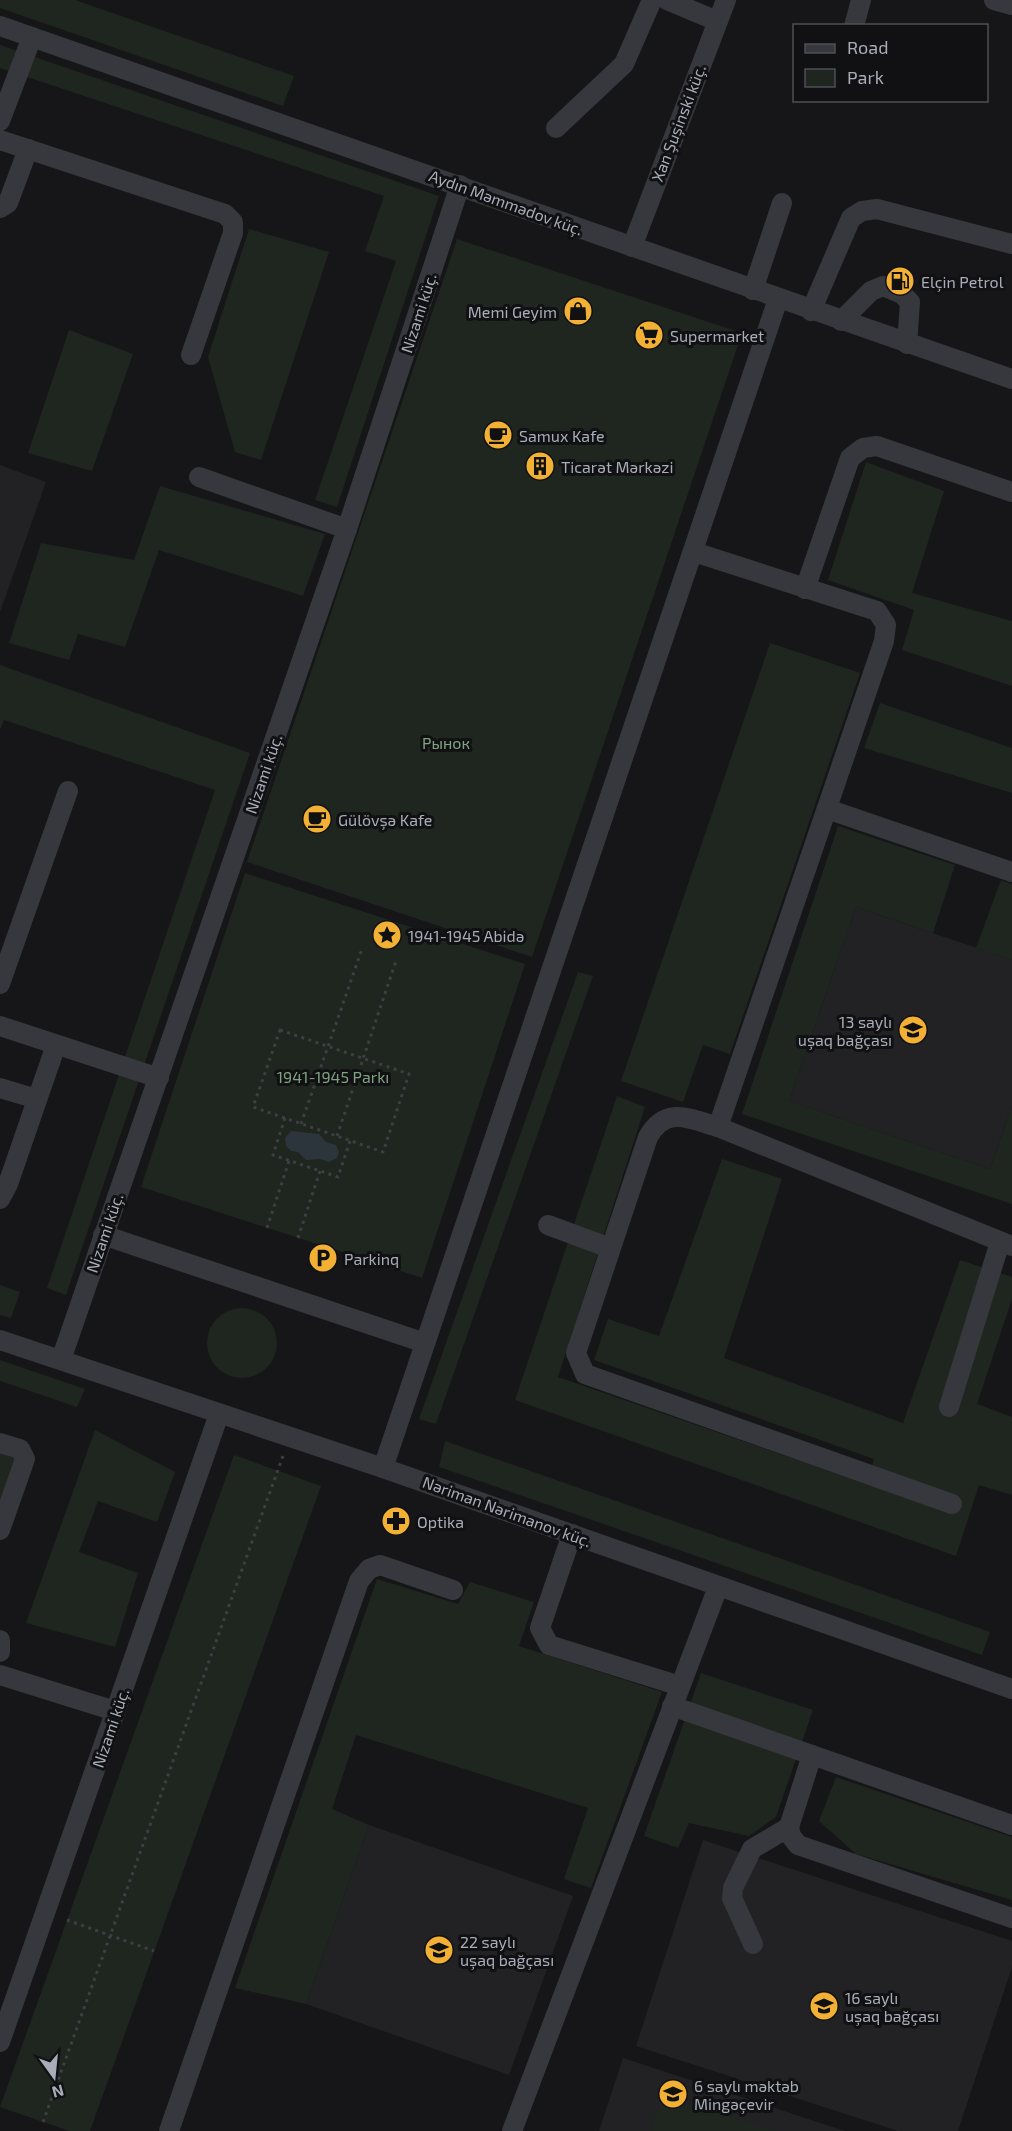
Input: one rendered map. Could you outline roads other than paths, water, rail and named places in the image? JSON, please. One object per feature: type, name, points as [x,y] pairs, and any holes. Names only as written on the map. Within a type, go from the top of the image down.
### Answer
[{"type":"street","points":[[556,128],[624,64],[652,0]]},
{"type":"street","points":[[667,0],[717,21]]},
{"type":"street","name":"Xan Şuşinski küç.","points":[[632,247],[726,0]]},
{"type":"street","points":[[855,24],[861,0]]},
{"type":"street","points":[[994,0],[1012,5]]},
{"type":"street","name":"Aydın Məmmədov küç.","points":[[0,26],[1012,379]]},
{"type":"street","points":[[0,121],[32,38]]},
{"type":"street","points":[[0,140],[225,214],[233,222],[233,233],[191,355]]},
{"type":"street","points":[[0,208],[8,203],[28,149]]},
{"type":"street","name":"Nizami küç.","points":[[61,1360],[347,529],[460,185]]},
{"type":"street","points":[[753,290],[782,203]]},
{"type":"street","points":[[811,310],[851,218],[862,211],[878,209],[1012,244]]},
{"type":"street","points":[[841,321],[872,291],[883,286],[902,294],[910,302],[908,344]]},
{"type":"street","points":[[383,1468],[778,299]]},
{"type":"street","points":[[805,589],[850,458],[864,448],[877,446],[1012,492]]},
{"type":"street","points":[[199,477],[347,529]]},
{"type":"street","points":[[694,552],[877,611],[886,625],[884,641],[718,1128]]},
{"type":"street","points":[[0,984],[68,791]]},
{"type":"street","points":[[827,809],[1012,872]]},
{"type":"street","points":[[0,1026],[159,1078]]},
{"type":"street","points":[[0,1199],[8,1184],[56,1045]]},
{"type":"street","points":[[0,1089],[37,1100]]},
{"type":"street","points":[[949,1407],[1006,1244],[718,1128],[679,1116],[664,1118],[654,1125],[610,1248],[576,1353],[585,1374],[952,1503]]},
{"type":"street","points":[[548,1226],[610,1248]]},
{"type":"street","points":[[103,1235],[425,1343]]},
{"type":"street","name":"Nəriman Nərimanov küç.","points":[[0,1340],[383,1468],[1012,1689]]},
{"type":"street","name":"Nizami küç.","points":[[0,2042],[219,1414]]},
{"type":"street","points":[[0,1443],[20,1449],[25,1459],[0,1530]]},
{"type":"street","points":[[572,1534],[540,1628],[543,1639],[549,1645],[680,1686]]},
{"type":"street","points":[[170,2131],[359,1581],[369,1569],[380,1566],[453,1590]]},
{"type":"street","points":[[512,2131],[718,1587]]},
{"type":"street","points":[[0,1640],[0,1652]]},
{"type":"street","points":[[0,1675],[115,1711]]},
{"type":"street","points":[[672,1707],[1012,1826]]},
{"type":"street","points":[[812,1755],[789,1827],[791,1836],[798,1845],[1012,1918]]},
{"type":"street","points":[[753,1944],[732,1898],[733,1888],[752,1849],[789,1827]]},
{"type":"place","name":"Elçin Petrol","points":[[900,281]]},
{"type":"place","name":"Memi Geyim","points":[[578,311]]},
{"type":"place","name":"Supermarket","points":[[649,335]]},
{"type":"place","name":"Samux Kafe","points":[[498,435]]},
{"type":"place","name":"Ticarət Mərkəzi","points":[[540,466]]},
{"type":"place","name":"Gülövşə Kafe","points":[[317,819]]},
{"type":"place","name":"1941-1945 Abidə","points":[[387,935]]},
{"type":"place","name":"13 saylı uşaq bağçası","points":[[913,1030]]},
{"type":"place","name":"Parkinq","points":[[323,1258]]},
{"type":"place","name":"Optika","points":[[396,1521]]},
{"type":"place","name":"22 saylı uşaq bağçası","points":[[439,1950]]},
{"type":"place","name":"16 saylı uşaq bağçası","points":[[824,2006]]},
{"type":"place","name":"6 saylı məktəb Mingəçevir","points":[[673,2094]]},
{"type":"park label","name":"Рынок","points":[[446,742]]},
{"type":"park label","name":"1941-1945 Parkı","points":[[333,1076]]}]
